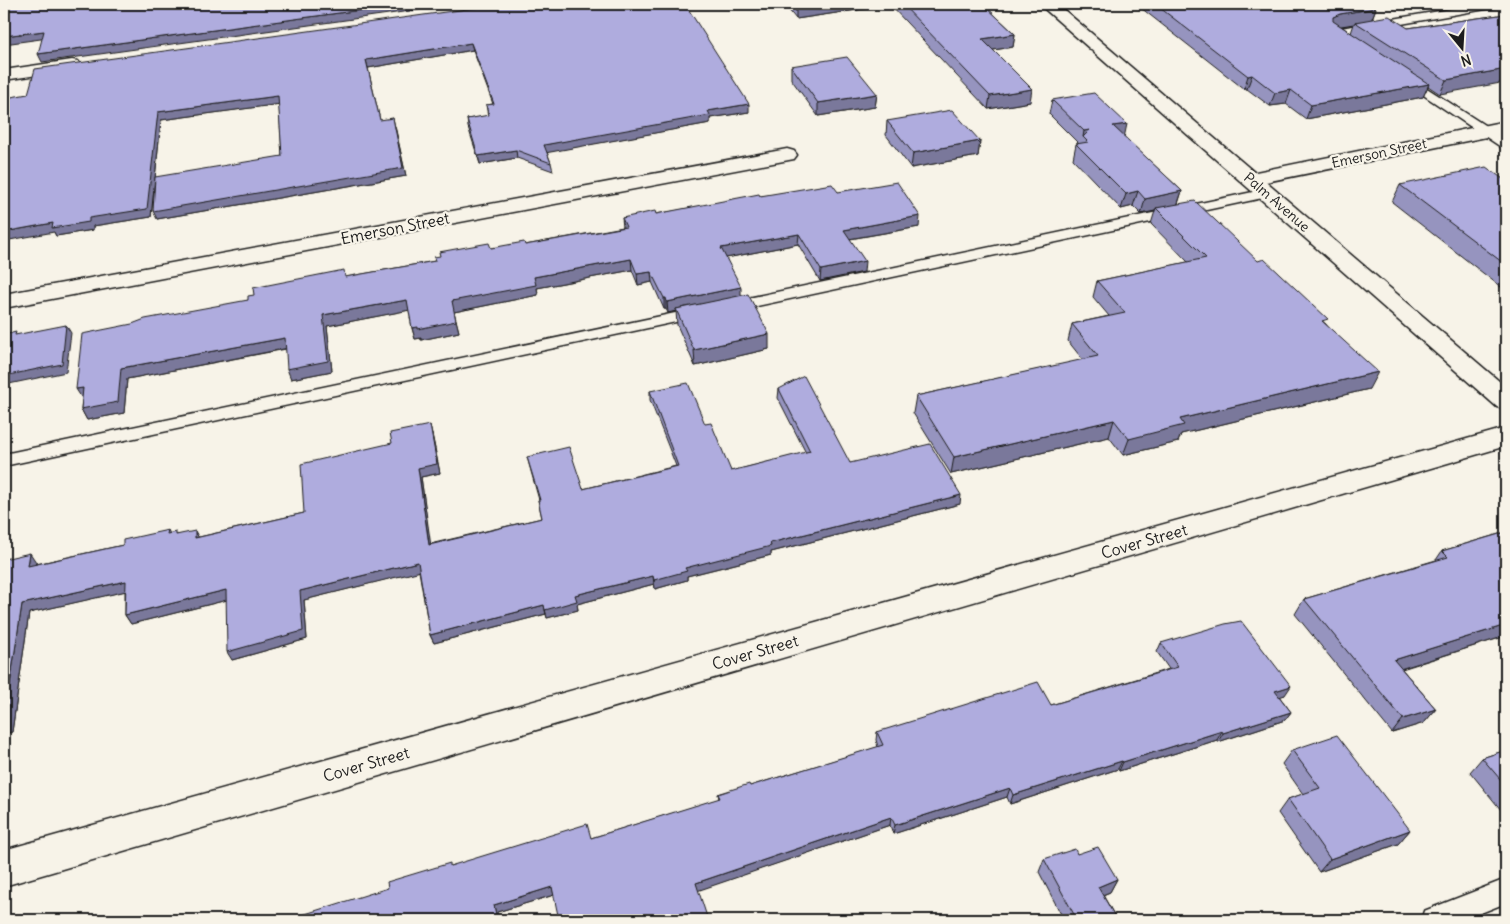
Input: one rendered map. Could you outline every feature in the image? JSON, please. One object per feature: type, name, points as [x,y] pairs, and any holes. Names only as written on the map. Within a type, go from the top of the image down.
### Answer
[{"type":"street","name":"Palm Avenue","points":[[1046,4],[1506,400]]},
{"type":"street","points":[[4,75],[92,62]]},
{"type":"street","name":"Emerson Street","points":[[1251,179],[1496,129]]},
{"type":"street","name":"Emerson Street","points":[[4,301],[787,155]]},
{"type":"street","name":"Cover Street","points":[[4,868],[1506,437]]},
{"type":"lane","points":[[1351,42],[1335,32],[1497,4]]},
{"type":"lane","points":[[1399,74],[1496,129],[1506,144]]},
{"type":"lane","points":[[4,460],[1267,193]]},
{"type":"lane","points":[[1433,920],[1506,891]]},
{"type":"building","points":[[4,4],[405,4],[38,54],[44,31],[4,36]]},
{"type":"building","points":[[503,4],[685,4],[749,104],[708,111],[710,115],[544,145],[551,163],[516,150],[478,156],[467,119],[489,115],[486,105],[494,104],[471,43],[366,60],[380,120],[393,118],[403,168],[153,211],[155,177],[282,156],[278,96],[158,112],[147,209],[89,218],[89,222],[52,228],[53,223],[4,232],[4,100],[28,94],[35,69]]},
{"type":"building","points":[[794,4],[810,4],[796,6]]},
{"type":"building","points":[[902,4],[983,4],[1015,34],[982,39],[1032,89],[990,96]]},
{"type":"building","points":[[1155,4],[1369,4],[1376,8],[1340,14],[1333,17],[1333,21],[1429,84],[1311,105],[1291,90],[1275,93],[1252,75],[1248,76]]},
{"type":"building","points":[[1506,14],[1506,69],[1446,80],[1355,22],[1389,16],[1408,28]]},
{"type":"building","points":[[847,57],[877,94],[818,103],[791,66]]},
{"type":"building","points":[[1094,93],[1127,124],[1113,126],[1182,191],[1145,199],[1138,191],[1126,194],[1076,144],[1088,142],[1083,137],[1090,130],[1084,131],[1052,100]]},
{"type":"building","points":[[952,110],[980,141],[913,153],[887,121]]},
{"type":"building","points":[[1486,167],[1506,181],[1506,265],[1400,185]]},
{"type":"building","points":[[897,182],[920,216],[844,230],[865,261],[821,270],[799,234],[721,248],[741,287],[667,302],[651,272],[637,274],[631,259],[534,277],[536,285],[452,301],[456,321],[418,329],[418,327],[412,328],[407,300],[323,315],[328,361],[287,369],[285,338],[121,368],[118,402],[81,409],[83,388],[76,389],[82,334],[132,324],[145,319],[248,300],[248,296],[254,295],[253,288],[344,270],[345,277],[435,261],[434,257],[440,256],[439,252],[489,243],[491,248],[524,242],[525,245],[626,227],[622,218],[655,211],[656,214],[759,194],[760,196],[832,184],[838,192]]},
{"type":"building","points":[[1195,201],[1258,261],[1264,259],[1328,319],[1322,321],[1378,372],[1180,419],[1184,425],[1129,439],[1114,420],[954,457],[916,396],[1098,356],[1072,324],[1125,313],[1097,281],[1206,258],[1156,208]]},
{"type":"building","points":[[748,294],[769,334],[694,350],[676,309]]},
{"type":"building","points":[[66,325],[62,364],[4,376],[4,335],[16,332],[15,335]]},
{"type":"building","points":[[804,376],[850,463],[930,444],[961,495],[770,543],[771,546],[685,568],[687,571],[654,580],[653,576],[575,595],[577,601],[545,610],[544,605],[430,635],[418,562],[300,591],[303,631],[227,652],[226,590],[125,615],[126,581],[22,604],[4,724],[4,559],[30,553],[28,566],[123,545],[123,540],[168,530],[167,534],[176,532],[176,535],[195,531],[195,538],[304,513],[301,464],[392,443],[390,433],[430,425],[437,464],[418,468],[429,545],[542,518],[538,500],[540,500],[527,457],[569,447],[583,489],[678,466],[650,391],[688,383],[705,424],[711,423],[731,471],[810,451],[779,389]]},
{"type":"building","points":[[1506,532],[1506,625],[1394,660],[1436,709],[1403,719],[1304,599],[1448,557],[1442,551]]},
{"type":"building","points":[[1241,621],[1291,686],[1275,691],[1291,712],[1223,733],[1222,731],[1013,795],[1010,788],[895,825],[891,817],[696,883],[708,920],[559,920],[552,887],[494,905],[497,920],[286,920],[388,888],[387,882],[450,863],[450,866],[587,824],[591,838],[720,798],[718,794],[883,745],[877,732],[1038,682],[1051,705],[1178,667],[1161,643]]},
{"type":"building","points":[[1337,735],[1410,830],[1330,859],[1288,799],[1320,788],[1292,750]]},
{"type":"building","points":[[1506,750],[1506,786],[1482,758]]},
{"type":"building","points":[[1098,847],[1117,879],[1098,887],[1117,920],[1077,920],[1044,859],[1075,849],[1077,854]]}]
